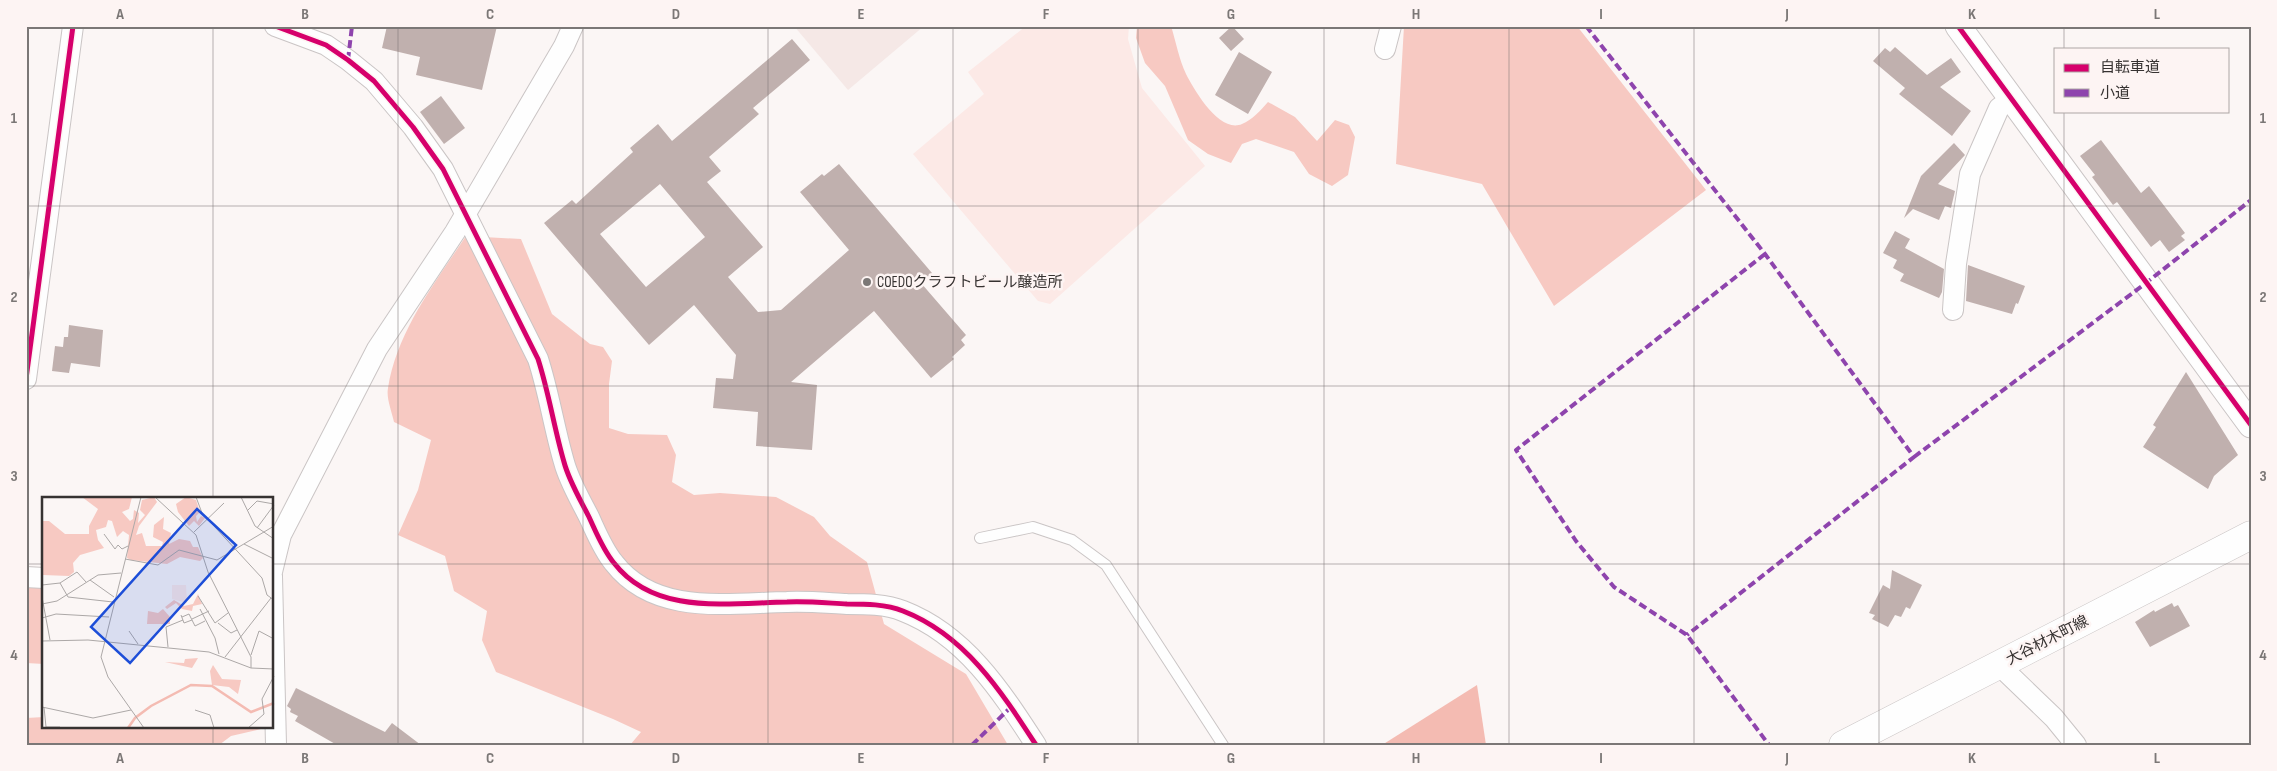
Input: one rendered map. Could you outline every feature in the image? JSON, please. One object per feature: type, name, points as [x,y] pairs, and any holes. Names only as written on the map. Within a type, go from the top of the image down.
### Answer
[{"type":"main road","name":"大谷材木町線","points":[[1843,745],[2251,535]]},
{"type":"street","points":[[26,379],[73,26]]},
{"type":"street","points":[[275,26],[326,46],[374,81],[413,127],[443,169],[538,359],[548,391],[564,463],[594,529],[613,563],[634,583],[653,593],[683,602],[722,605],[789,602],[863,604],[902,610],[931,625],[965,649],[989,675],[1036,745]]},
{"type":"street","points":[[274,564],[281,535],[377,349],[465,214],[556,62],[573,26]]},
{"type":"street","points":[[1385,49],[1392,26]]},
{"type":"street","points":[[1958,26],[2251,425]]},
{"type":"street","points":[[1953,310],[1956,264],[1970,174],[1999,108],[2011,99]]},
{"type":"street","points":[[26,577],[42,578]]},
{"type":"street","points":[[274,660],[276,745]]},
{"type":"street","points":[[1999,665],[2054,718],[2076,745]]},
{"type":"lane","points":[[980,538],[1033,528],[1072,540],[1106,565],[1223,745]]},
{"type":"shaded area","points":[[794,26],[924,26],[848,90]]},
{"type":"shaded area","points":[[1026,26],[1129,26],[1128,39],[1142,88],[1205,166],[1050,304],[1038,301],[913,154],[984,94],[968,72]]},
{"type":"shaded area","points":[[1137,26],[1171,26],[1186,74],[1201,99],[1225,123],[1242,124],[1256,115],[1268,102],[1295,117],[1317,141],[1335,120],[1349,125],[1355,137],[1348,175],[1332,186],[1309,174],[1294,152],[1256,139],[1242,144],[1231,163],[1208,154],[1188,140],[1165,86],[1145,63],[1136,38]]},
{"type":"shaded area","points":[[1404,26],[1577,26],[1706,190],[1554,306],[1482,184],[1396,164]]},
{"type":"shaded area","points":[[466,236],[521,239],[552,314],[590,344],[603,347],[612,361],[609,384],[609,428],[628,434],[667,435],[676,455],[672,482],[694,495],[720,493],[776,497],[814,517],[830,536],[867,562],[884,624],[966,674],[1008,745],[630,745],[641,732],[496,672],[482,640],[487,611],[454,591],[445,556],[398,535],[418,490],[431,440],[394,422],[388,396],[393,367],[408,327]]},
{"type":"shaded area","points":[[42,584],[42,664],[26,663],[26,585]]},
{"type":"shaded area","points":[[1477,685],[1486,745],[1382,745]]},
{"type":"shaded area","points":[[42,717],[42,728],[261,729],[231,736],[219,745],[26,745],[26,718]]},
{"type":"building","points":[[387,26],[497,26],[482,90],[416,75],[420,57],[382,48]]},
{"type":"building","points":[[1232,26],[1244,39],[1231,51],[1219,38]]},
{"type":"building","name":"COEDOクラフトビール醸造所","points":[[792,39],[810,60],[753,108],[759,114],[709,157],[721,171],[707,182],[763,247],[728,277],[758,312],[781,310],[849,250],[800,192],[822,174],[824,176],[839,164],[932,273],[921,283],[966,335],[961,340],[965,345],[952,357],[954,359],[931,378],[874,311],[791,382],[817,385],[812,450],[756,446],[758,412],[713,408],[716,378],[733,379],[736,355],[694,305],[649,345],[544,223],[572,200],[576,204],[633,152],[630,148],[658,124],[672,141]],"holes":[[[660,184],[705,237],[646,287],[600,234]]]},
{"type":"building","points":[[1895,47],[1927,75],[1951,58],[1961,72],[1940,87],[1971,111],[1952,136],[1899,94],[1905,88],[1873,61],[1885,48],[1890,52]]},
{"type":"building","points":[[1239,52],[1272,72],[1248,114],[1215,95]]},
{"type":"building","points":[[441,96],[465,128],[444,144],[420,112]]},
{"type":"building","points":[[2101,140],[2141,193],[2149,186],[2185,233],[2181,236],[2185,240],[2169,252],[2160,240],[2151,247],[2117,202],[2113,205],[2092,177],[2095,175],[2080,156]]},
{"type":"building","points":[[1954,143],[1965,155],[1938,184],[1955,191],[1951,208],[1945,206],[1939,220],[1913,209],[1904,218],[1921,176]]},
{"type":"building","points":[[1895,231],[1910,239],[1905,248],[1944,269],[1942,292],[1939,298],[1900,281],[1904,274],[1893,268],[1897,260],[1883,253]]},
{"type":"building","points":[[1968,265],[2025,286],[2012,314],[1966,301]]},
{"type":"building","points":[[69,325],[103,330],[100,367],[71,363],[69,373],[52,371],[55,346],[63,347],[64,337],[68,337]]},
{"type":"building","points":[[2186,372],[2238,455],[2214,476],[2208,489],[2143,447],[2156,427],[2153,425]]},
{"type":"building","points":[[1892,570],[1922,585],[1910,609],[1906,607],[1901,617],[1895,615],[1888,627],[1872,619],[1875,615],[1869,613],[1883,585],[1890,589]]},
{"type":"building","points":[[2172,603],[2174,607],[2178,605],[2190,626],[2150,647],[2135,622],[2154,610],[2155,612]]},
{"type":"building","points":[[296,688],[385,732],[392,723],[421,745],[337,745],[295,721],[298,716],[290,712],[291,709],[287,706]]},
{"type":"marked path","points":[[348,60],[352,26]]},
{"type":"marked path","points":[[1586,26],[1765,254],[1914,457],[1687,635]]},
{"type":"marked path","points":[[1914,457],[2146,283],[2251,200]]},
{"type":"marked path","points":[[1765,254],[1516,450],[1576,541],[1614,587],[1687,635],[1769,745]]},
{"type":"marked path","points":[[972,745],[1011,707]]},
{"type":"cycle path","points":[[26,379],[73,26]]},
{"type":"cycle path","points":[[275,26],[326,45],[374,81],[413,127],[443,169],[538,359],[560,449],[572,483],[606,552],[631,580],[650,592],[671,599],[694,603],[810,602],[875,605],[903,611],[925,621],[945,634],[980,667],[995,685],[1036,745]]},
{"type":"cycle path","points":[[1958,26],[2251,425]]},
{"type":"place","name":"COEDOクラフトビール醸造所","points":[[867,282]]}]
